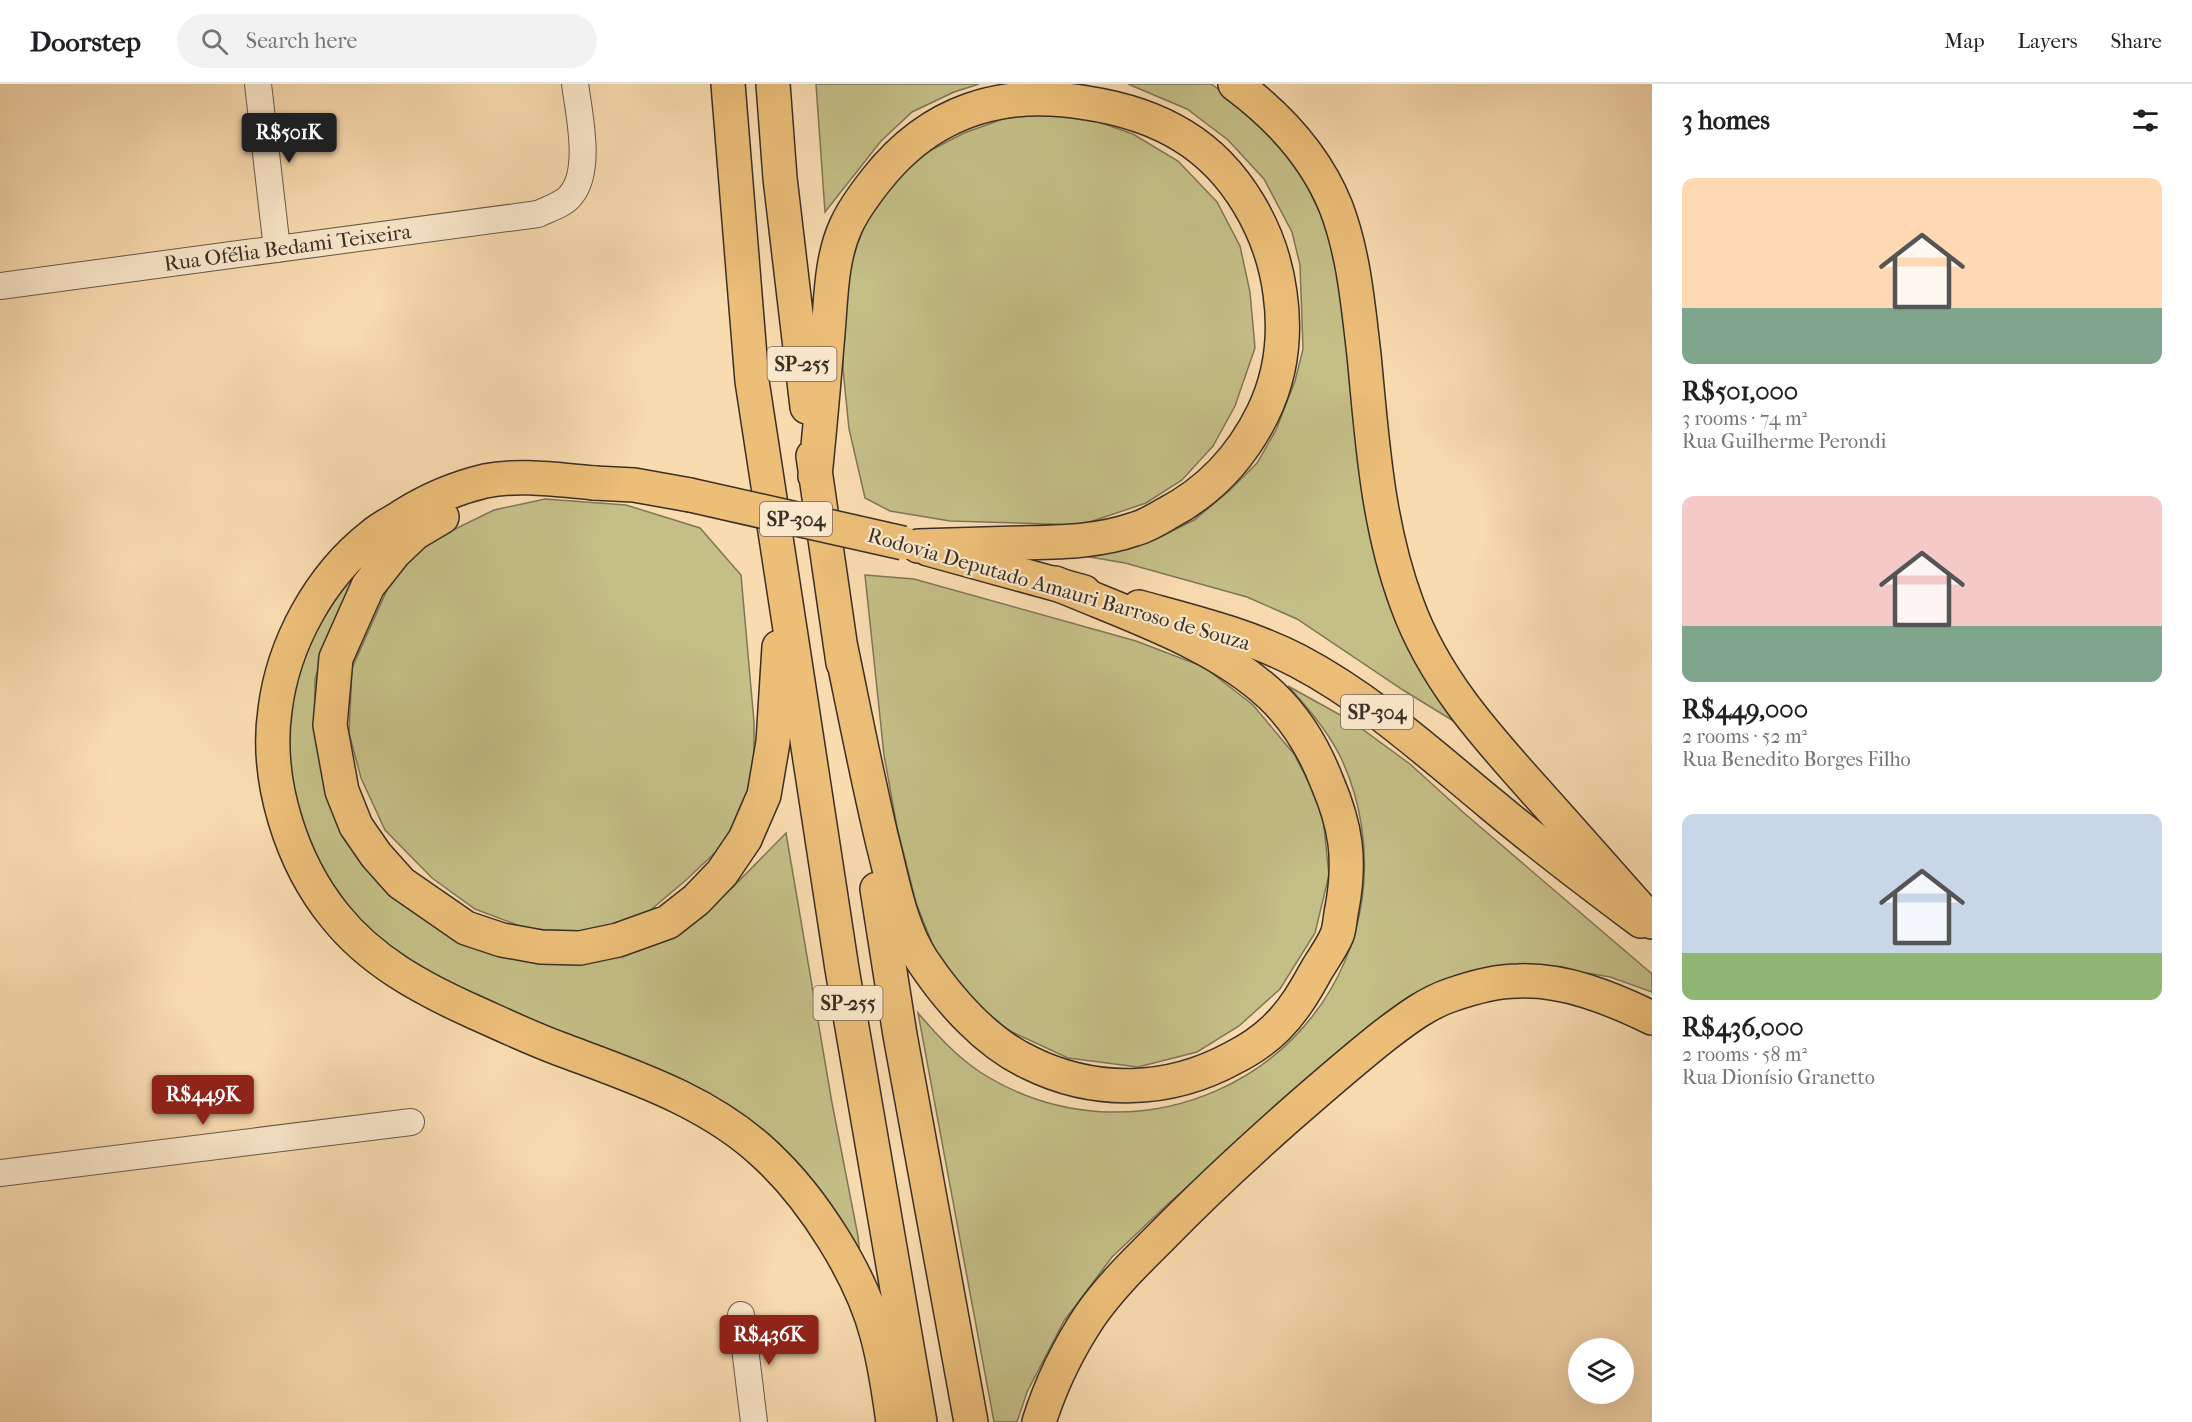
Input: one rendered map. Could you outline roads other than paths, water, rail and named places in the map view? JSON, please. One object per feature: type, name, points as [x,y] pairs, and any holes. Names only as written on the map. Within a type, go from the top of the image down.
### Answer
[{"type":"main road","name":"SP-255","points":[[728,84],[752,381],[842,969],[920,1422]]},
{"type":"main road","name":"SP-255","points":[[773,84],[780,178],[816,476],[868,834],[900,1035],[971,1422]]},
{"type":"main road","points":[[1235,84],[1285,127],[1311,161],[1335,206],[1355,276],[1379,490],[1391,555],[1407,605],[1428,653],[1455,695],[1490,741],[1652,922]]},
{"type":"main road","points":[[816,476],[830,308],[840,242],[847,223],[867,191],[890,162],[916,139],[944,120],[976,107],[1010,99],[1041,97],[1112,107],[1153,121],[1184,137],[1217,163],[1244,196],[1263,233],[1277,270],[1283,310],[1282,350],[1278,371],[1272,394],[1242,450],[1220,476],[1190,502],[1129,531],[1082,541],[911,544]]},
{"type":"main road","points":[[594,483],[518,477],[486,481],[452,491],[416,508],[373,534],[345,561],[316,596],[296,637],[284,672],[275,710],[274,747],[284,821],[309,876],[335,917],[391,968],[415,985],[554,1047],[621,1072],[688,1101],[731,1127],[768,1156],[817,1216],[841,1252],[861,1290],[877,1333],[893,1422]]},
{"type":"main road","points":[[594,483],[541,483],[489,496],[415,532],[394,553],[368,586],[336,658],[330,725],[342,791],[356,826],[376,855],[401,883],[465,928],[502,940],[541,947],[580,948],[618,940],[668,922],[696,900],[722,873],[745,838],[764,795],[773,742],[783,582]]},
{"type":"main road","name":"Rodovia Deputado Amauri Barroso de Souza","points":[[594,483],[634,485],[690,495],[911,544],[1240,635],[1307,667],[1353,693],[1402,729],[1555,858],[1652,928]]},
{"type":"main road","points":[[840,643],[873,802],[894,889],[909,937],[921,959],[954,1000],[982,1030],[1006,1049],[1027,1062],[1059,1075],[1097,1084],[1133,1087],[1167,1083],[1210,1071],[1248,1050],[1275,1029],[1297,1004],[1337,935],[1344,895],[1347,854],[1339,809],[1323,771],[1300,730],[1273,697],[1228,661],[1183,638],[1055,584]]},
{"type":"main road","points":[[1039,1422],[1048,1394],[1065,1357],[1091,1315],[1122,1276],[1224,1175],[1321,1088],[1414,1013],[1449,996],[1517,981],[1586,991],[1652,1018]]},
{"type":"street","points":[[258,84],[277,249]]},
{"type":"street","name":"Rua Ofélia Bedami Teixeira","points":[[0,286],[538,214],[571,197],[579,180],[583,144],[574,84]]},
{"type":"street","points":[[0,1173],[411,1122]]},
{"type":"street","points":[[741,1315],[754,1422]]}]
